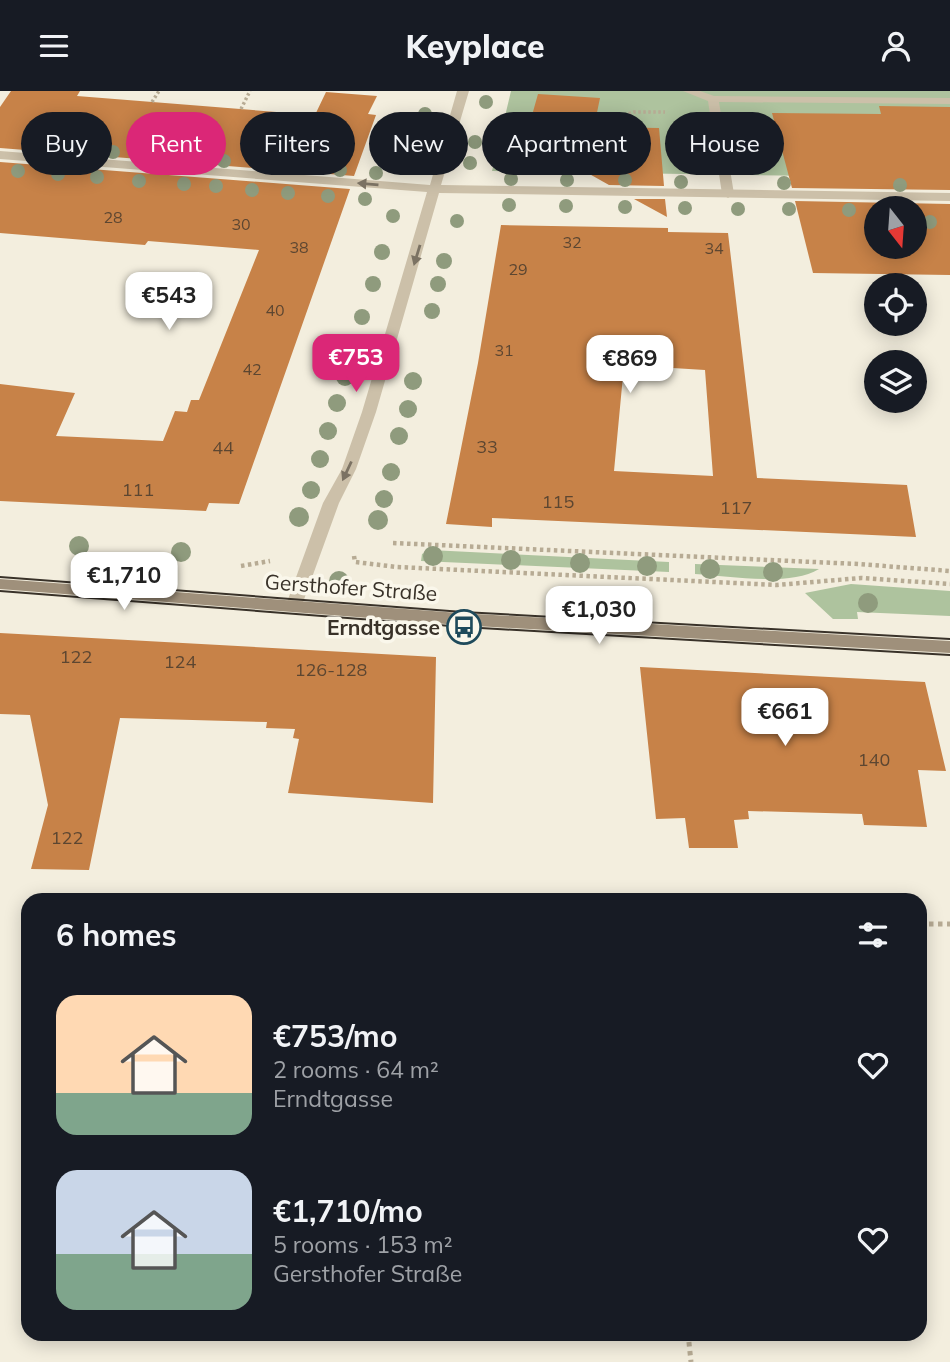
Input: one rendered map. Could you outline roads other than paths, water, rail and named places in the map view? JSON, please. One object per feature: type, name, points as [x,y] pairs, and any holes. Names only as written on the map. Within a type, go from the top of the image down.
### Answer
[{"type":"street","points":[[294,605],[321,528],[349,469],[369,412],[463,91]]},
{"type":"street","points":[[689,91],[713,99],[950,101]]},
{"type":"street","points":[[713,99],[728,194]]},
{"type":"street","points":[[0,155],[436,190],[950,197]]},
{"type":"street","name":"Gersthofer Straße","points":[[0,584],[499,621],[950,647]]},
{"type":"tram line","points":[[0,577],[463,612],[950,639]]},
{"type":"tram line","points":[[0,591],[464,627],[950,655]]},
{"type":"place","name":"Erndtgasse","points":[[464,627]]}]
